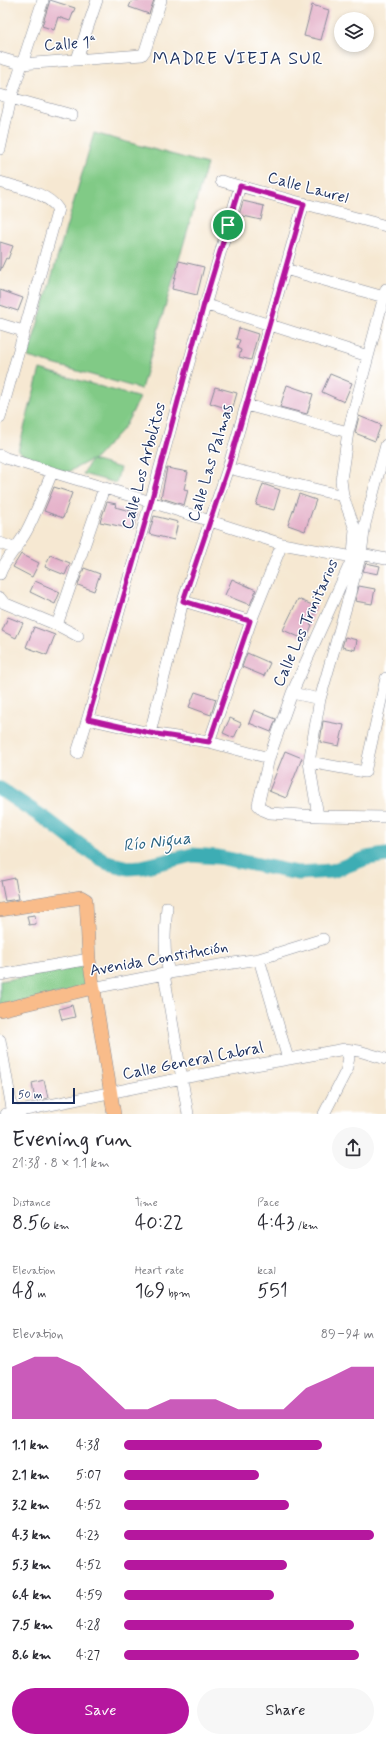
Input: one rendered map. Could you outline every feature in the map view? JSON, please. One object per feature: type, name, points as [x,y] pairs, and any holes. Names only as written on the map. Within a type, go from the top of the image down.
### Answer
[{"type":"main road","points":[[0,910],[81,897],[85,898],[89,959],[114,1114]]},
{"type":"main road","name":"Avenida Constitución","points":[[0,1010],[93,988]]},
{"type":"street","points":[[0,149],[11,98],[43,0]]},
{"type":"street","points":[[77,59],[97,0]]},
{"type":"street","name":"Calle 1ª","points":[[0,58],[22,64],[142,55],[145,51],[161,0]]},
{"type":"street","points":[[0,95],[72,115]]},
{"type":"street","name":"Calle Laurel","points":[[221,181],[386,226]]},
{"type":"street","points":[[0,182],[46,198],[54,203],[58,209],[0,418]]},
{"type":"street","name":"Calle Los Arbolitos","points":[[77,753],[151,502],[204,304],[240,186]]},
{"type":"street","name":"Calle Las Palmas","points":[[150,733],[183,601],[228,468],[304,204]]},
{"type":"street","points":[[285,269],[385,293]]},
{"type":"street","name":"Calle Los Trinitarios","points":[[318,816],[270,813],[263,810],[258,805],[269,758],[292,693],[357,555],[355,529],[343,496],[341,480],[348,432],[385,293]]},
{"type":"street","points":[[204,304],[269,326],[368,356]]},
{"type":"street","points":[[0,324],[23,332]]},
{"type":"street","points":[[246,405],[348,432]]},
{"type":"street","points":[[386,445],[320,699],[309,762],[318,816],[386,817]]},
{"type":"street","points":[[0,455],[52,473],[151,502],[209,522],[282,544],[386,559]]},
{"type":"street","points":[[228,468],[343,496]]},
{"type":"street","points":[[0,574],[2,567],[16,550],[52,473]]},
{"type":"street","points":[[57,625],[104,488]]},
{"type":"street","points":[[0,543],[16,550]]},
{"type":"street","points":[[209,742],[250,621],[282,544]]},
{"type":"street","points":[[0,598],[4,603],[57,625],[78,636]]},
{"type":"street","points":[[183,601],[250,621]]},
{"type":"street","points":[[309,762],[364,772],[386,678]]},
{"type":"street","points":[[292,693],[320,699]]},
{"type":"street","points":[[88,719],[150,733],[209,742],[269,758]]},
{"type":"street","points":[[167,907],[164,943],[166,974],[188,1114]]},
{"type":"street","name":"Avenida Constitución","points":[[93,988],[166,974],[259,959],[323,939]]},
{"type":"street","points":[[0,975],[89,959]]},
{"type":"street","points":[[259,959],[288,1059]]},
{"type":"street","points":[[0,1040],[11,1114]]},
{"type":"street","points":[[324,1114],[346,1071],[349,1058],[346,1049]]},
{"type":"street","name":"Calle General Cabral","points":[[11,1114],[182,1078],[346,1049],[386,1059]]},
{"type":"green space","points":[[94,133],[207,164],[141,389],[28,357]]},
{"type":"green space","points":[[40,369],[140,398],[125,426],[96,458],[92,460],[120,468],[116,483],[83,474],[91,460],[68,472],[42,466],[18,451]]},
{"type":"green space","points":[[84,966],[86,988],[0,1007],[0,981]]},
{"type":"building","points":[[50,0],[75,8],[70,21],[58,17],[54,30],[42,26]]},
{"type":"building","points":[[132,0],[154,0],[149,14],[129,7]]},
{"type":"building","points":[[312,5],[329,10],[321,40],[304,36]]},
{"type":"building","points":[[243,201],[264,206],[261,220],[239,215]]},
{"type":"building","points":[[0,242],[13,246],[8,259],[6,258],[0,271]]},
{"type":"building","points":[[179,261],[204,267],[197,295],[172,289]]},
{"type":"building","points":[[0,290],[23,298],[18,311],[0,305]]},
{"type":"building","points":[[239,328],[258,334],[251,360],[239,357],[241,350],[237,348],[240,340],[236,339]]},
{"type":"building","points":[[330,374],[352,383],[344,402],[322,392]]},
{"type":"building","points":[[287,385],[313,394],[307,414],[280,407]]},
{"type":"building","points":[[215,387],[237,393],[232,410],[210,403]]},
{"type":"building","points":[[359,416],[381,425],[375,441],[355,433]]},
{"type":"building","points":[[167,468],[188,472],[184,489],[188,490],[184,505],[161,498]]},
{"type":"building","points":[[263,484],[280,490],[274,510],[256,505]]},
{"type":"building","points":[[54,487],[72,493],[63,518],[44,511]]},
{"type":"building","points":[[299,494],[316,500],[305,531],[288,525]]},
{"type":"building","points":[[107,502],[116,504],[115,507],[138,513],[133,529],[100,522]]},
{"type":"building","points":[[154,516],[178,522],[174,540],[149,534]]},
{"type":"building","points":[[21,554],[39,563],[32,577],[13,567]]},
{"type":"building","points":[[50,555],[70,563],[65,575],[45,567]]},
{"type":"building","points":[[366,563],[380,566],[378,574],[363,571]]},
{"type":"building","points":[[84,568],[100,574],[94,591],[78,585]]},
{"type":"building","points":[[232,579],[256,590],[250,605],[225,595]]},
{"type":"building","points":[[35,581],[60,592],[55,604],[30,592]]},
{"type":"building","points":[[359,586],[375,589],[372,604],[355,601]]},
{"type":"building","points":[[298,599],[317,607],[310,624],[312,625],[306,640],[283,630]]},
{"type":"building","points":[[8,617],[23,623],[16,638],[2,631]]},
{"type":"building","points":[[34,627],[55,635],[47,655],[26,647]]},
{"type":"building","points":[[345,637],[357,640],[355,650],[342,647]]},
{"type":"building","points":[[247,653],[270,663],[264,676],[242,667]]},
{"type":"building","points":[[195,692],[216,699],[211,715],[189,707]]},
{"type":"building","points":[[254,710],[276,719],[271,732],[249,723]]},
{"type":"building","points":[[230,718],[241,723],[234,738],[223,733]]},
{"type":"building","points":[[323,721],[344,725],[339,746],[320,742]]},
{"type":"building","points":[[285,751],[302,758],[286,798],[269,791]]},
{"type":"building","points":[[15,878],[19,899],[5,901],[1,881]]},
{"type":"building","points":[[35,915],[36,924],[29,925],[27,916]]},
{"type":"building","points":[[72,1005],[75,1017],[62,1020],[59,1009]]},
{"type":"building","points":[[44,1080],[48,1098],[35,1101],[32,1083]]},
{"type":"waterway","name":"Río Nigua","points":[[0,789],[108,863],[128,868],[142,867],[192,855],[218,857],[298,873],[332,871],[367,858],[386,855]]},
{"type":"district","name":"MADRE VIEJA SUR","points":[[238,59]]},
{"type":"route","points":[[240,186],[304,204],[228,468],[183,601],[250,621],[209,742],[150,733],[88,719],[151,502],[204,304],[228,225],[240,186]]}]
